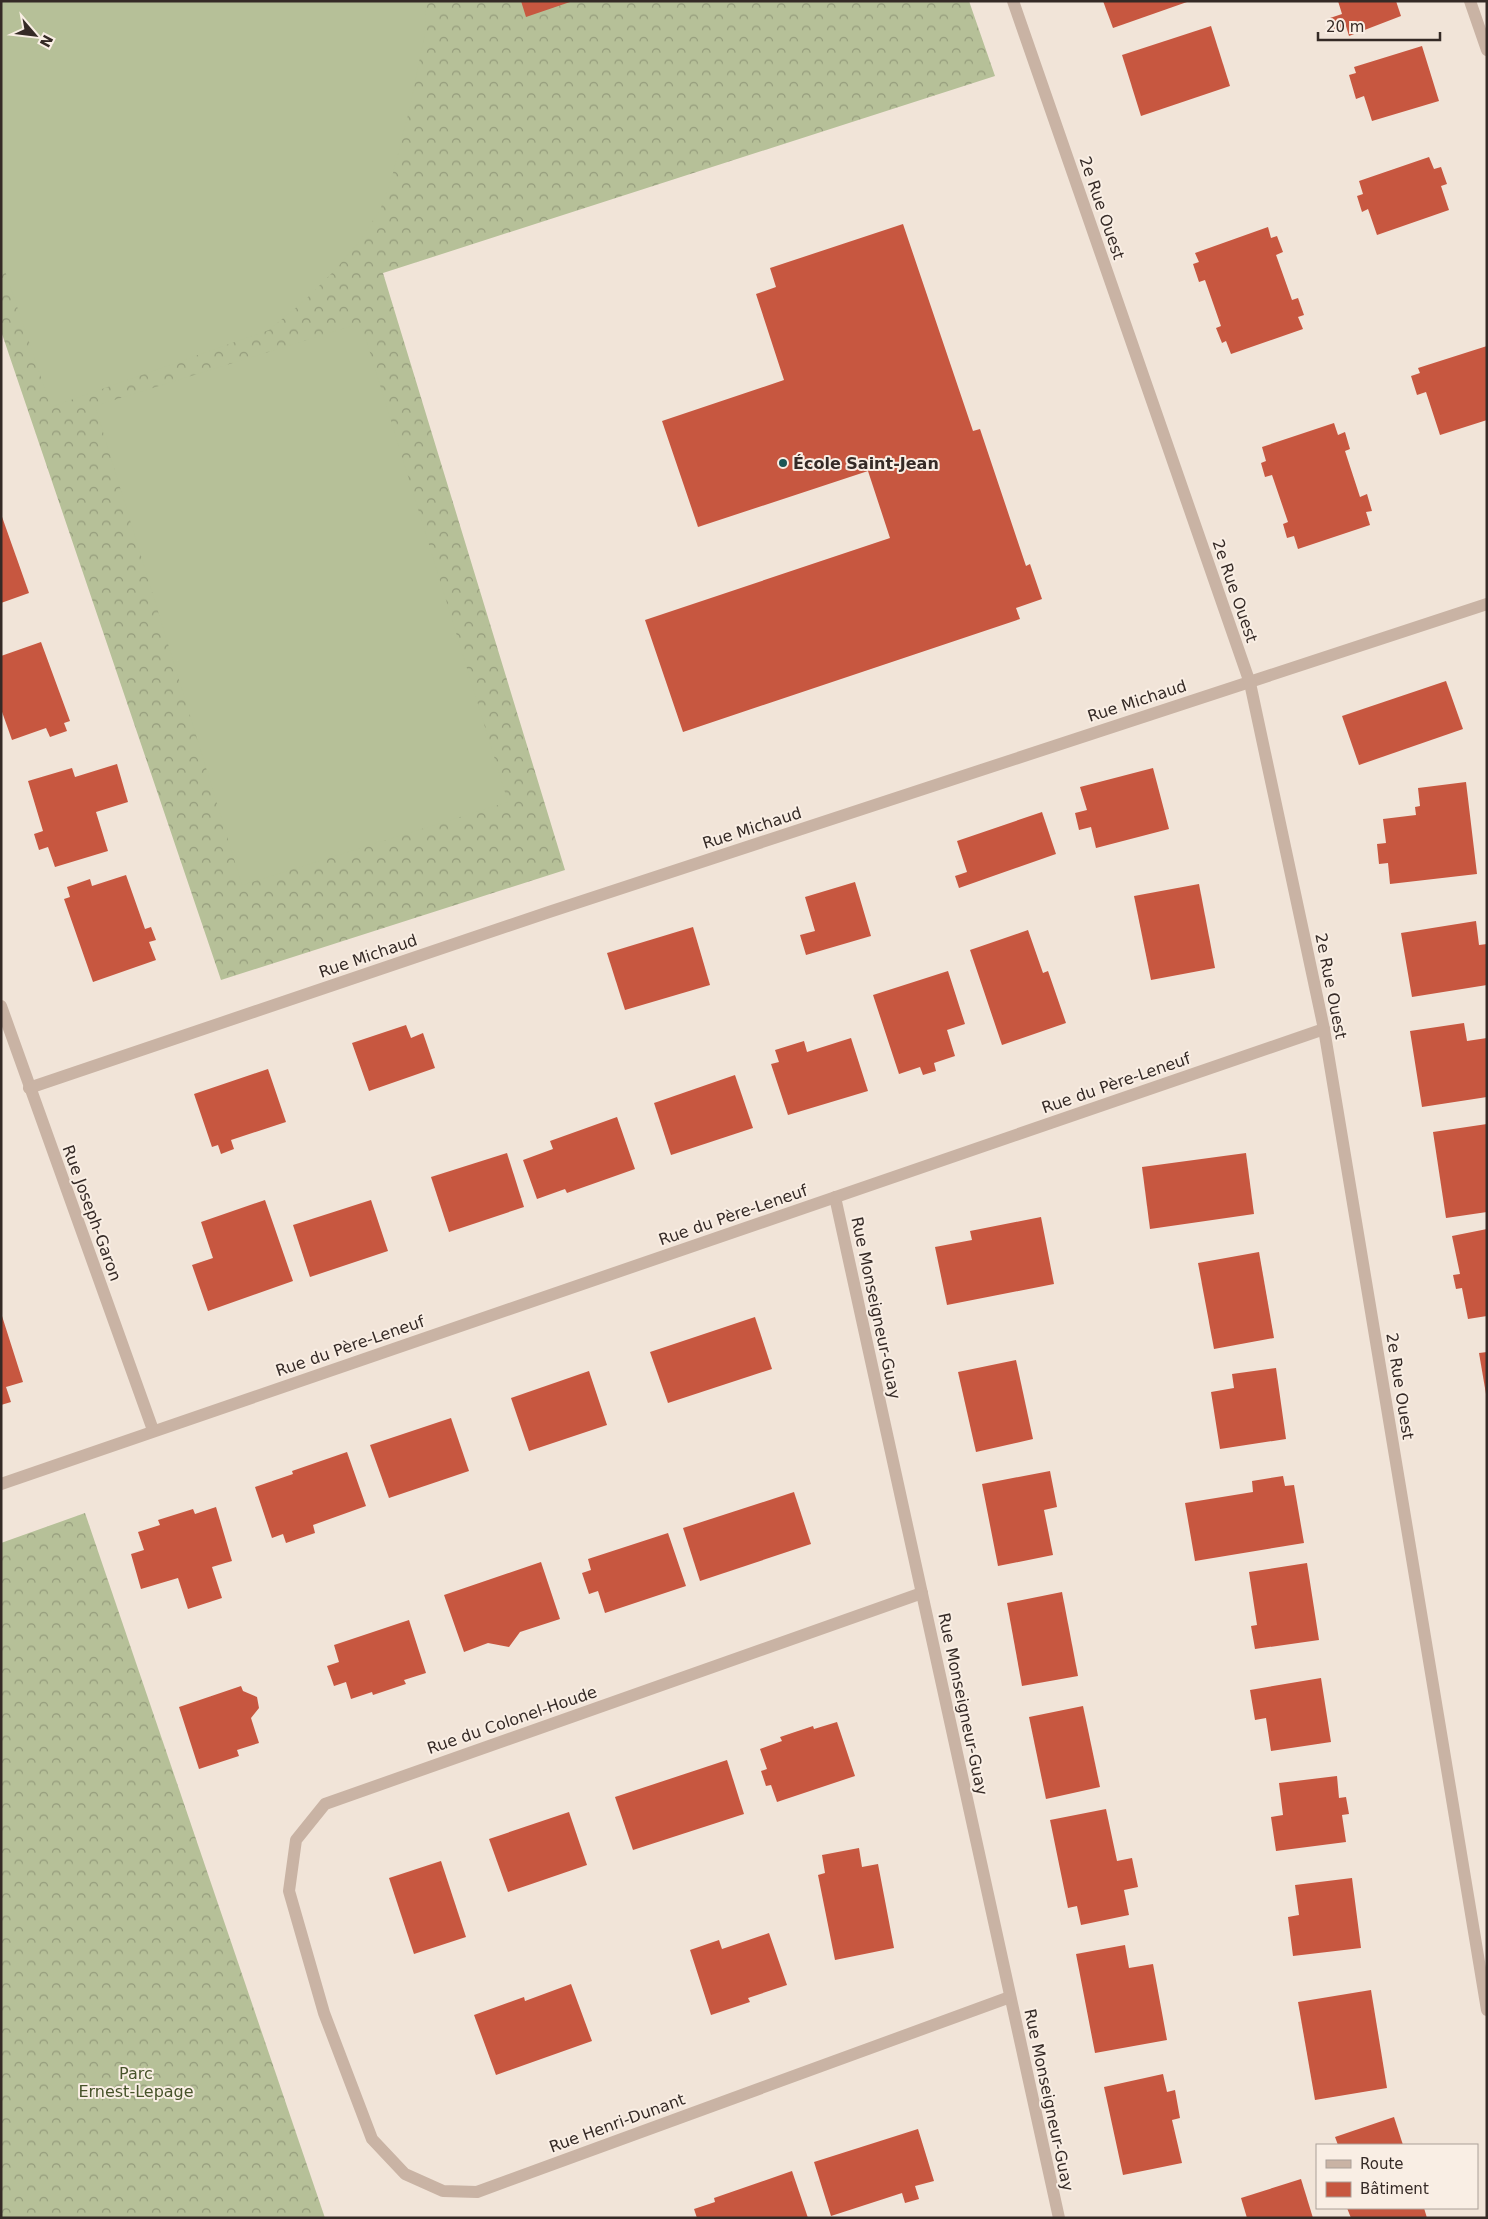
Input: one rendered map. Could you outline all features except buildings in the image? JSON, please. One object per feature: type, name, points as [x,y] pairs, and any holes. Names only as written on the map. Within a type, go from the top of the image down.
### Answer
[{"type":"street","name":"2e Rue Ouest","points":[[1013,1],[1250,683],[1324,1029],[1487,2010]]},
{"type":"street","points":[[1470,1],[1487,50]]},
{"type":"street","name":"Rue Michaud","points":[[29,1088],[615,890],[1487,604]]},
{"type":"street","name":"Rue Joseph-Garon","points":[[1,1006],[153,1430]]},
{"type":"street","name":"Rue du Père-Leneuf","points":[[1,1484],[153,1430],[1324,1029]]},
{"type":"street","name":"Rue Monseigneur-Guay","points":[[835,1197],[1059,2218]]},
{"type":"street","name":"Rue du Colonel-Houde","points":[[324,2014],[288,1891],[296,1840],[325,1804],[922,1593]]},
{"type":"street","name":"Rue Henri-Dunant","points":[[324,2014],[372,2139],[405,2174],[443,2191],[477,2192],[1010,1997]]},
{"type":"green space","points":[[1,1],[969,1],[995,76],[383,273],[565,870],[221,980],[1,331]]},
{"type":"green space","points":[[1,1],[426,1],[425,33],[410,107],[392,177],[380,210],[358,243],[334,271],[304,301],[269,330],[51,407],[1,259]]},
{"type":"green space","points":[[361,323],[508,802],[242,885],[95,406]]},
{"type":"green space","name":"Parc Ernest-Lepage","points":[[85,1513],[325,2218],[1,2218],[1,1543]]},
{"type":"place","name":"École Saint-Jean","points":[[783,463]]}]
